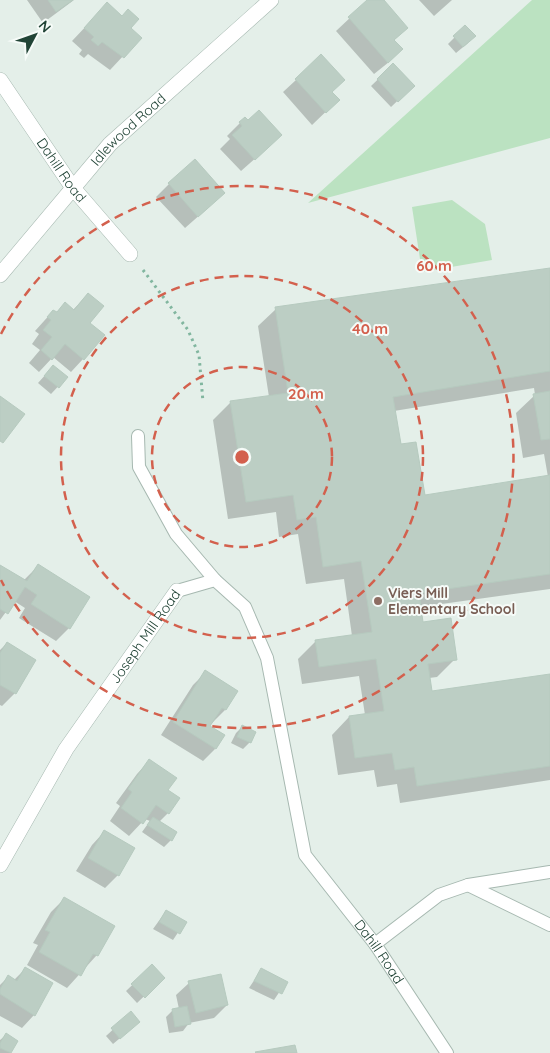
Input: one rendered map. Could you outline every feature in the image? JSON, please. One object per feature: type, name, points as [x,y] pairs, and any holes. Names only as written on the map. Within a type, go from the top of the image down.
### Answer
[{"type":"street","name":"Idlewood Road","points":[[0,275],[110,144],[271,0]]},
{"type":"street","name":"Dahill Road","points":[[0,80],[73,188],[130,254]]},
{"type":"street","name":"Joseph Mill Road","points":[[0,865],[66,749],[177,591]]},
{"type":"lane","points":[[138,436],[140,467],[176,534],[215,580]]},
{"type":"lane","name":"Joseph Mill Road","points":[[177,591],[215,580]]},
{"type":"lane","name":"Dahill Road","points":[[215,580],[245,607],[267,658],[305,855],[374,944],[447,1053]]},
{"type":"lane","points":[[374,944],[439,895],[468,885],[550,872]]},
{"type":"lane","points":[[468,885],[550,925]]},
{"type":"path","points":[[161,291],[188,330],[199,355],[203,402]]},
{"type":"green space","points":[[532,0],[550,0],[550,138],[308,203]]},
{"type":"green space","points":[[452,200],[485,224],[492,260],[422,272],[412,207]]},
{"type":"building","points":[[48,0],[73,0],[56,12]]},
{"type":"building","points":[[367,0],[384,0],[408,28],[394,40],[403,49],[388,63],[348,17]]},
{"type":"building","points":[[107,2],[122,16],[128,9],[139,19],[131,28],[142,38],[124,58],[102,42],[98,46],[91,40],[94,37],[84,28]]},
{"type":"building","points":[[465,25],[476,36],[463,47],[453,36]]},
{"type":"building","points":[[321,54],[345,80],[332,92],[340,100],[326,113],[295,79]]},
{"type":"building","points":[[393,63],[415,86],[398,102],[377,79]]},
{"type":"building","points":[[259,110],[282,135],[255,160],[232,135],[242,126],[239,122],[245,117],[248,120]]},
{"type":"building","points":[[195,159],[225,193],[198,217],[168,183]]},
{"type":"building","points":[[550,268],[550,371],[393,397],[401,444],[416,442],[425,495],[550,475],[550,574],[419,593],[423,622],[451,618],[457,660],[428,664],[432,691],[550,674],[550,766],[417,786],[414,767],[395,770],[392,753],[355,758],[349,716],[384,711],[376,659],[319,667],[315,640],[372,632],[361,561],[323,567],[316,517],[297,520],[293,495],[246,502],[230,401],[288,393],[275,307]]},
{"type":"building","points":[[88,293],[104,306],[90,323],[105,335],[84,360],[65,344],[52,360],[41,350],[52,337],[43,330],[51,320],[47,317],[53,310],[57,312],[65,302],[74,310]]},
{"type":"building","points":[[53,365],[68,377],[59,388],[44,376]]},
{"type":"building","points":[[550,391],[550,439],[541,440],[533,394]]},
{"type":"building","points":[[0,396],[25,414],[3,443],[0,441]]},
{"type":"building","points":[[38,564],[90,597],[70,629],[31,604],[37,595],[25,587],[8,614],[0,609],[0,565],[27,581]]},
{"type":"building","points":[[7,642],[36,660],[16,694],[0,685],[0,653]]},
{"type":"building","points":[[205,670],[238,691],[226,710],[222,708],[210,726],[225,735],[216,749],[173,722]]},
{"type":"building","points":[[242,725],[256,732],[251,743],[237,737]]},
{"type":"building","points":[[149,759],[177,778],[168,790],[180,798],[169,814],[156,805],[143,824],[121,808],[132,792],[128,789]]},
{"type":"building","points":[[153,817],[177,832],[172,841],[147,825]]},
{"type":"building","points":[[104,830],[135,848],[119,876],[88,858]]},
{"type":"building","points":[[64,897],[115,926],[98,956],[93,954],[81,976],[39,952],[50,932],[45,930]]},
{"type":"building","points":[[166,910],[187,922],[180,934],[159,922]]},
{"type":"building","points":[[152,964],[165,978],[145,998],[131,984]]},
{"type":"building","points":[[25,967],[53,983],[35,1016],[0,994],[0,989],[8,975],[17,981]]},
{"type":"building","points":[[261,968],[288,982],[282,994],[254,981]]},
{"type":"building","points":[[221,974],[228,1005],[196,1013],[188,981]]},
{"type":"building","points":[[187,1006],[191,1024],[175,1027],[172,1009]]},
{"type":"building","points":[[131,1011],[140,1022],[120,1039],[111,1028]]},
{"type":"building","points":[[6,1033],[18,1041],[11,1053],[0,1048],[0,1043]]},
{"type":"building","points":[[295,1045],[297,1053],[255,1052]]},
{"type":"place","name":"Viers Mill Elementary School","points":[[378,601]]}]
